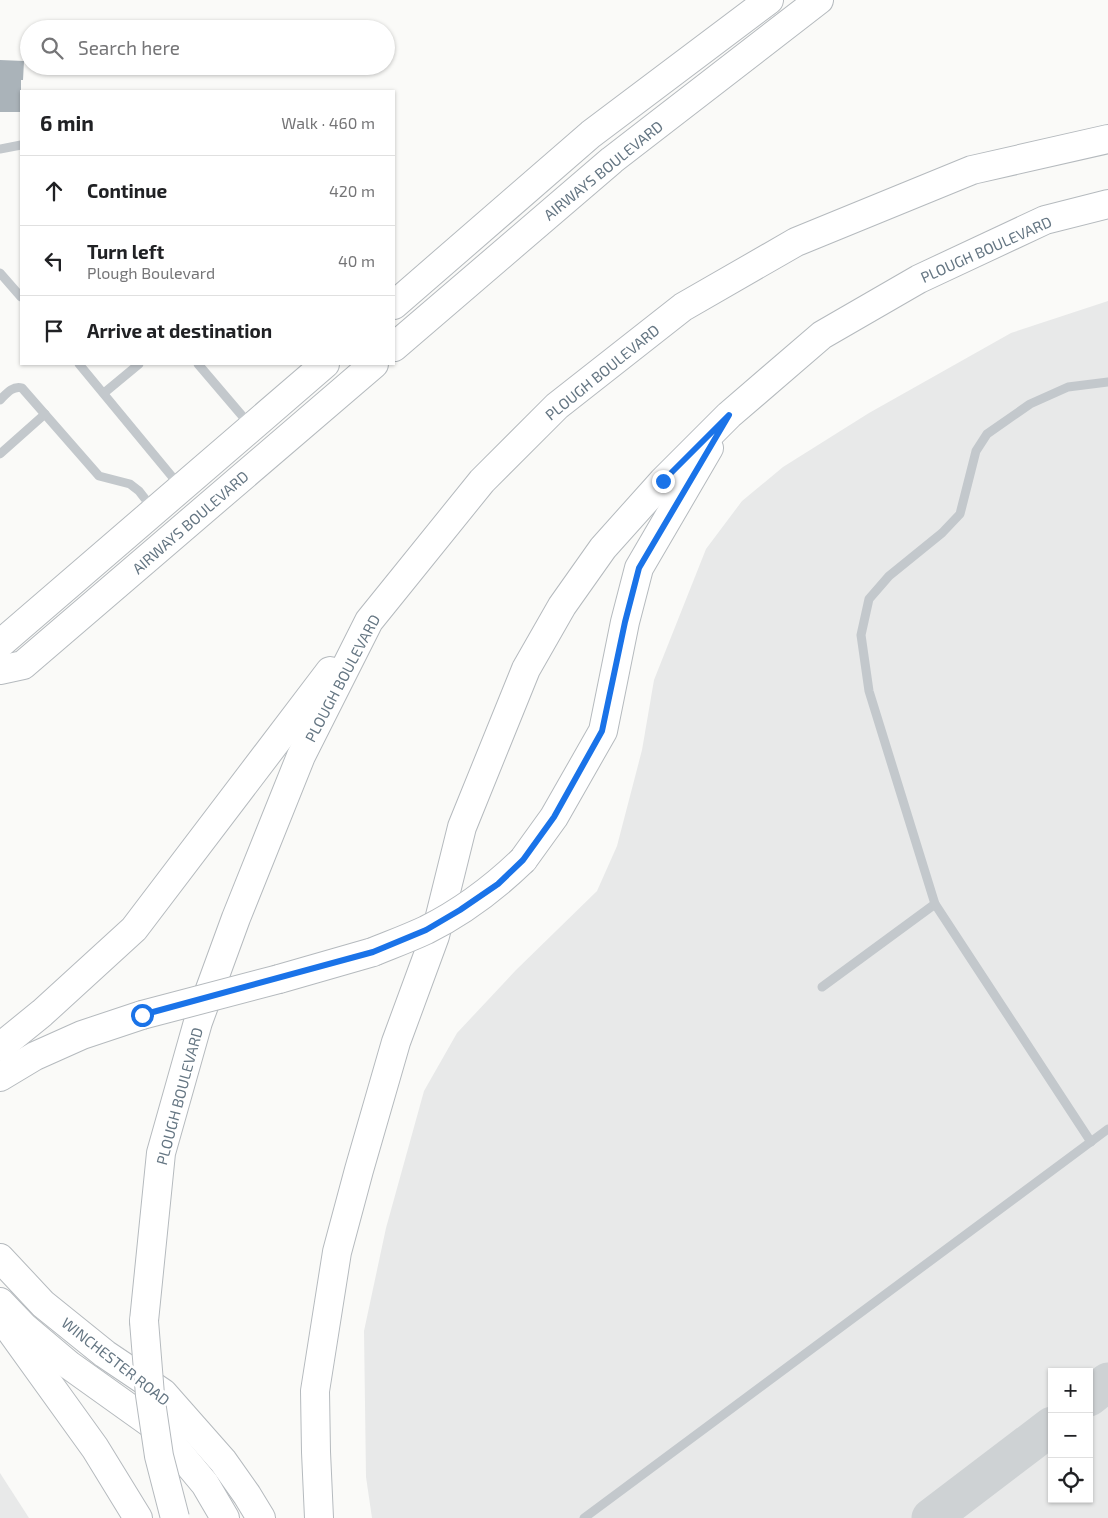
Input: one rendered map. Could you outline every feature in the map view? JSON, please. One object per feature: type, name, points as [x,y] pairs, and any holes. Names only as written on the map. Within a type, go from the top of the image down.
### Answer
[{"type":"main road","points":[[395,304],[591,134],[769,0]]},
{"type":"main road","name":"AIRWAYS BOULEVARD","points":[[395,346],[612,160],[819,0]]},
{"type":"main road","name":"PLOUGH BOULEVARD","points":[[175,1518],[159,1456],[150,1396],[144,1321],[162,1153],[198,1022],[236,918],[301,756],[369,621],[482,482],[557,406],[684,307],[796,242],[972,170],[1108,139]]},
{"type":"main road","name":"PLOUGH BOULEVARD","points":[[316,1452],[315,1391],[338,1252],[359,1170],[396,1042],[435,936],[462,827],[492,748],[526,669],[562,606],[603,548],[663,481],[759,387],[822,335],[919,279],[1045,220],[1108,204]]},
{"type":"main road","name":"AIRWAYS BOULEVARD","points":[[0,670],[23,666],[373,365]]},
{"type":"main road","name":"AIRWAYS BOULEVARD","points":[[0,644],[252,428],[320,366]]},
{"type":"main road","points":[[0,1077],[35,1056],[82,1035],[142,1015],[373,952],[426,930],[498,884],[523,860],[554,817],[602,731],[625,622],[639,568],[729,415]]},
{"type":"main road","points":[[0,1047],[42,1013],[134,930],[369,621]]},
{"type":"main road","points":[[0,1040],[42,1013]]},
{"type":"main road","name":"WINCHESTER ROAD","points":[[0,1258],[43,1304],[105,1354],[163,1393],[222,1461],[261,1518]]},
{"type":"main road","name":"WINCHESTER ROAD","points":[[0,1302],[24,1327],[69,1365],[160,1430],[205,1484],[225,1518]]},
{"type":"main road","points":[[0,1316],[95,1448],[138,1518]]},
{"type":"main road","points":[[316,1452],[319,1518]]},
{"type":"main road","points":[[316,1452],[330,1518]]},
{"type":"lane","points":[[0,149],[20,145]]},
{"type":"lane","points":[[0,273],[20,296]]},
{"type":"lane","points":[[80,365],[182,488]]},
{"type":"lane","points":[[104,393],[138,365]]},
{"type":"lane","points":[[199,365],[252,428]]},
{"type":"lane","points":[[1091,1142],[935,904],[869,691],[861,635],[869,599],[889,576],[942,533],[960,514],[976,451],[987,434],[1030,404],[1068,387],[1108,382]]},
{"type":"lane","points":[[0,400],[9,391],[18,387],[26,392],[99,476],[130,484],[139,491],[155,511]]},
{"type":"lane","points":[[0,454],[45,414]]},
{"type":"lane","points":[[822,987],[935,904]]},
{"type":"lane","points":[[584,1518],[1108,1129]]},
{"type":"shaded area","points":[[1108,301],[1108,1518],[372,1518],[366,1477],[364,1331],[386,1228],[424,1091],[457,1033],[516,970],[597,891],[617,846],[642,750],[654,680],[706,549],[742,501],[783,467],[869,413],[1011,333]]},
{"type":"shaded area","points":[[0,1473],[29,1518],[0,1518]]},
{"type":"building","points":[[0,60],[20,61],[20,75],[23,75],[20,90],[20,112],[0,112]]},
{"type":"taxiway","points":[[1093,1394],[1108,1382]]},
{"type":"taxiway","points":[[931,1518],[1048,1429]]},
{"type":"route","points":[[142,1015],[373,952],[426,930],[460,910],[498,884],[523,860],[554,817],[602,731],[625,622],[639,568],[729,415],[663,481]]}]
